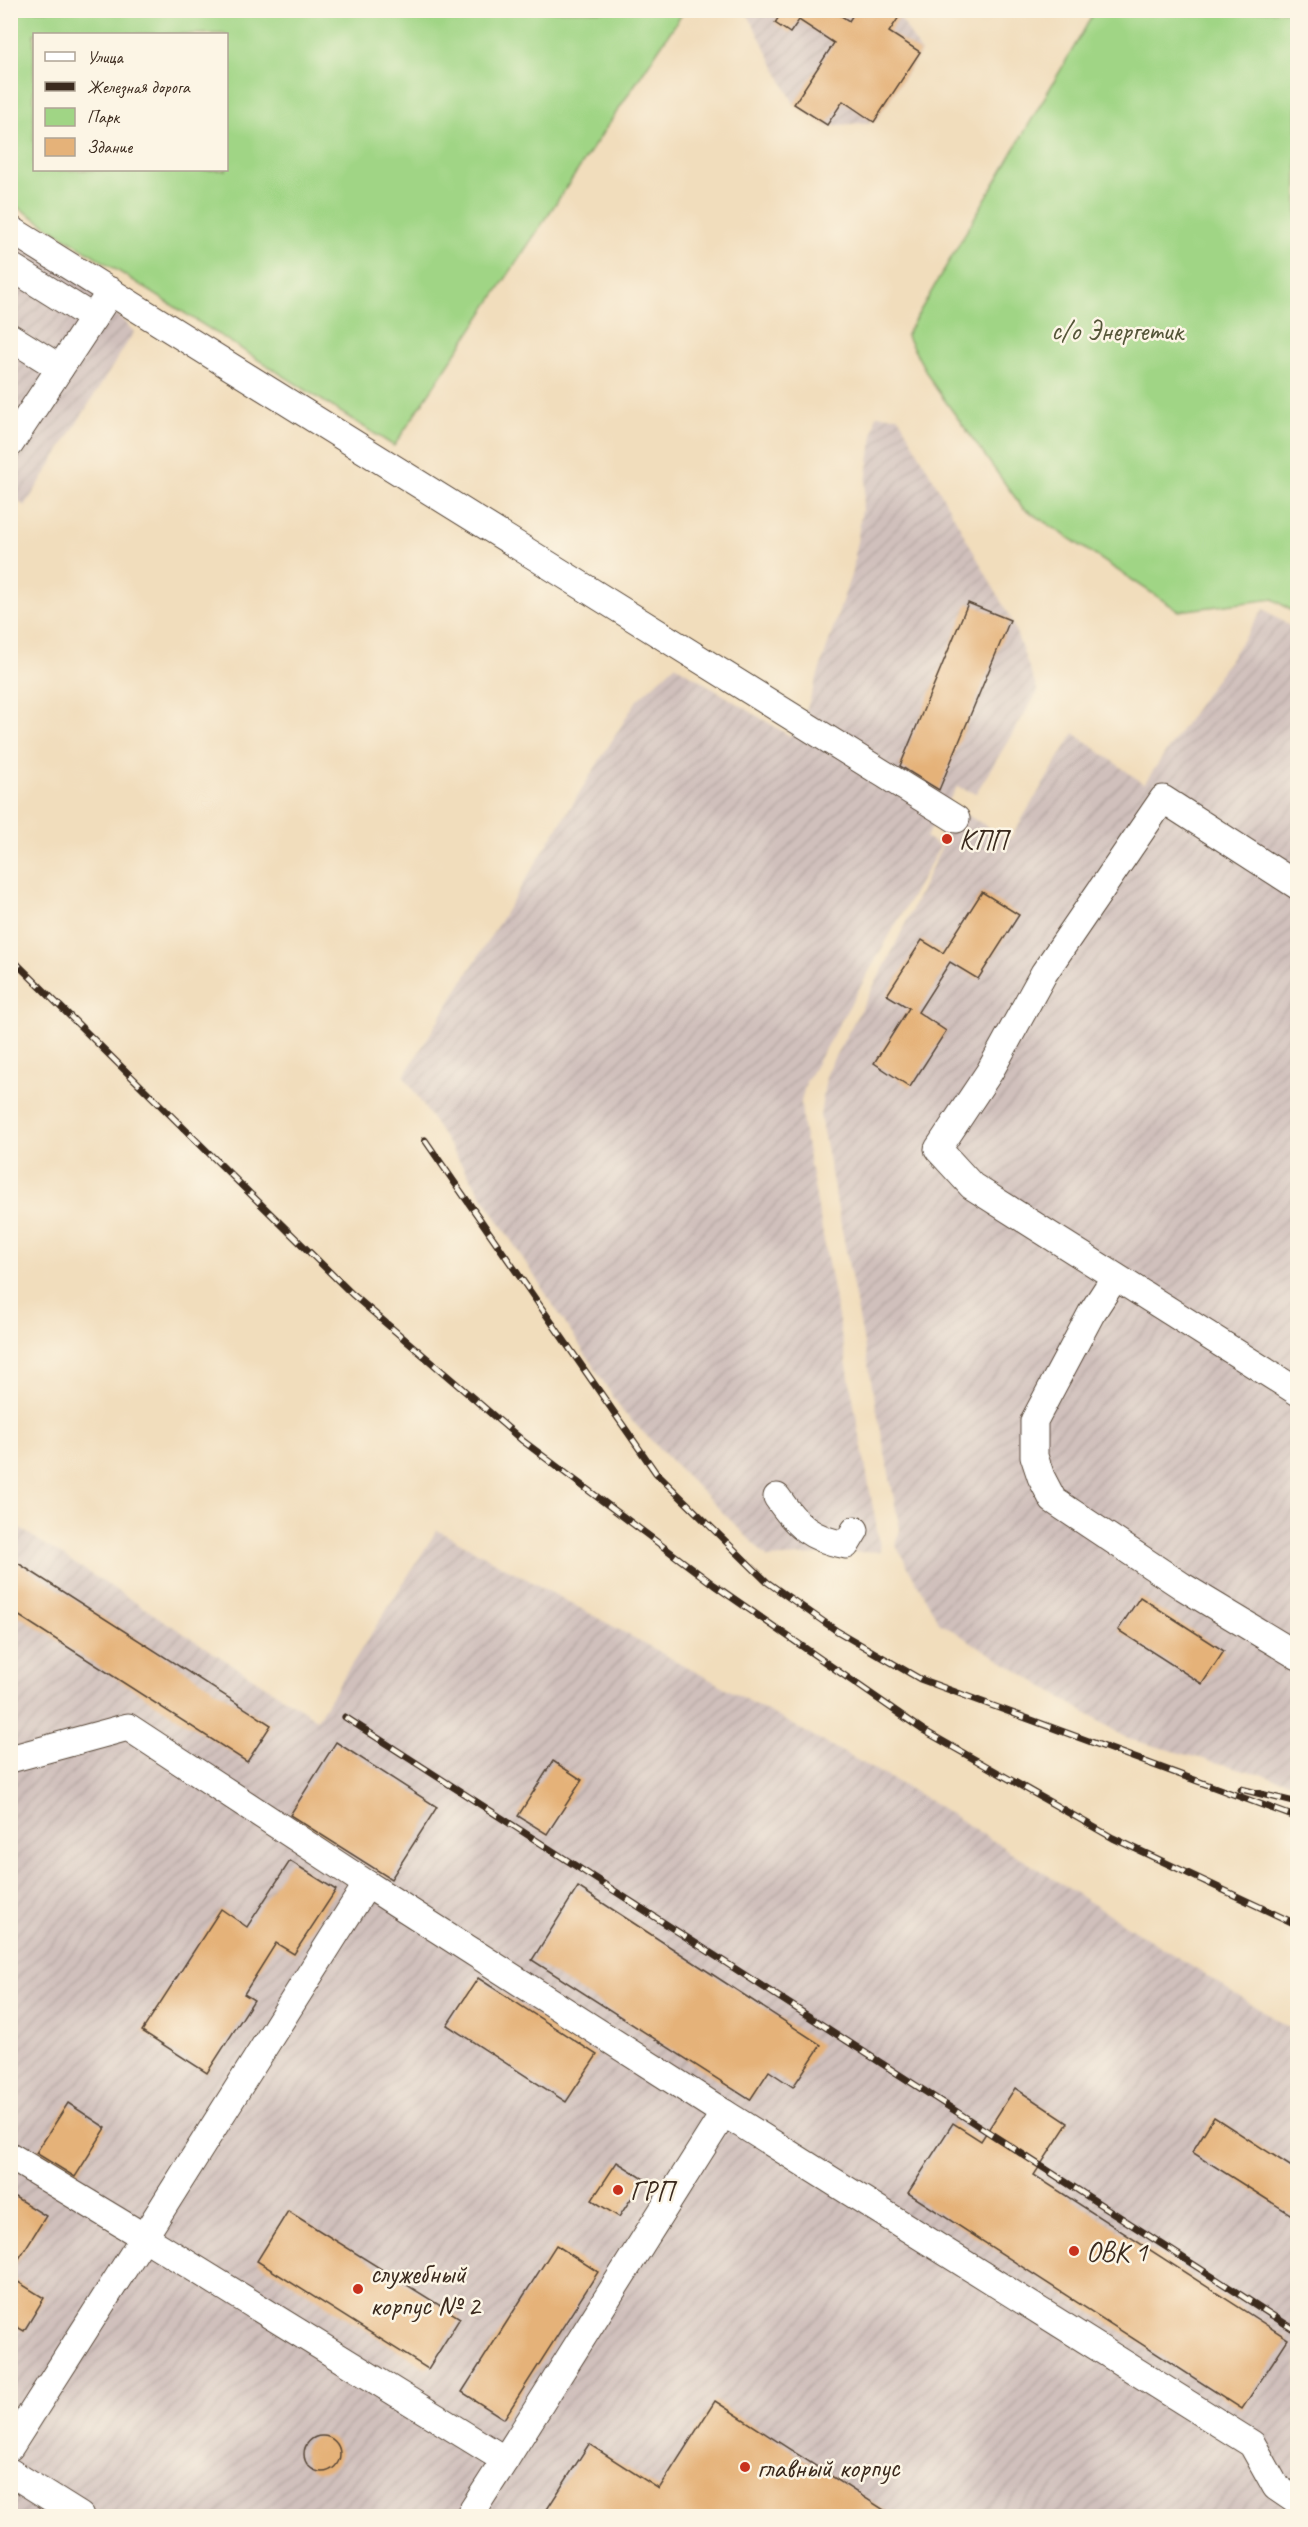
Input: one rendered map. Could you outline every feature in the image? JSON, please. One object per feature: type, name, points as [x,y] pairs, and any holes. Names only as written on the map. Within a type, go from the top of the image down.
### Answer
[{"type":"lane","points":[[10,228],[956,819]]},
{"type":"lane","points":[[10,266],[93,318]]},
{"type":"lane","points":[[10,444],[18,417],[60,368],[111,291]]},
{"type":"lane","points":[[10,337],[60,368]]},
{"type":"lane","points":[[1298,886],[1163,799],[1044,974],[990,1071],[938,1149],[972,1186],[1298,1392]]},
{"type":"lane","points":[[1115,1277],[1091,1314],[1034,1421],[1034,1456],[1041,1477],[1053,1500],[1182,1586],[1298,1656]]},
{"type":"lane","points":[[777,1497],[807,1533],[825,1542],[846,1545],[855,1530]]},
{"type":"lane","points":[[10,1759],[128,1726],[367,1884],[724,2113],[1252,2444],[1276,2487],[1298,2502]]},
{"type":"lane","points":[[10,2447],[367,1884]]},
{"type":"lane","points":[[469,2517],[724,2113]]},
{"type":"lane","points":[[10,2156],[505,2460]]},
{"type":"lane","points":[[10,2472],[80,2517]]},
{"type":"shaded area","points":[[746,11],[891,11],[899,16],[921,52],[875,122],[827,126],[794,104]]},
{"type":"shaded area","points":[[11,236],[92,287],[134,332],[25,506],[16,500],[11,508]]},
{"type":"shaded area","points":[[876,415],[898,416],[1011,619],[1038,692],[976,793],[957,787],[926,837],[940,847],[806,1082],[801,1102],[803,1126],[881,1551],[768,1558],[623,1412],[404,1076],[637,700],[675,665],[790,736],[807,708],[853,569]]},
{"type":"shaded area","points":[[1264,609],[1297,631],[1297,1784],[1128,1739],[939,1622],[895,1544],[900,1530],[820,1116],[827,1071],[889,958],[942,846],[937,842],[946,829],[949,831],[961,812],[1010,839],[1074,733],[1144,784]]},
{"type":"shaded area","points":[[10,1522],[317,1719],[437,1530],[919,1794],[1297,2033],[1297,2516],[11,2516]]},
{"type":"green space","points":[[11,10],[684,11],[394,446],[11,203]]},
{"type":"green space","name":"с/о Энергетик","points":[[1095,11],[1297,11],[1297,614],[1273,599],[1179,611],[1022,507],[933,384],[906,335]]},
{"type":"building","points":[[783,10],[832,10],[849,21],[856,10],[890,10],[899,17],[889,32],[920,52],[874,122],[843,101],[827,125],[794,104],[834,43],[799,20],[790,33],[775,23]]},
{"type":"building","points":[[968,603],[1010,620],[939,790],[900,766]]},
{"type":"building","points":[[982,892],[1019,915],[978,979],[950,962],[918,1012],[946,1031],[910,1087],[874,1063],[909,1008],[887,995],[922,940],[943,953]]},
{"type":"building","points":[[10,1558],[271,1725],[247,1762],[10,1610]]},
{"type":"building","points":[[1140,1597],[1224,1651],[1202,1684],[1118,1630]]},
{"type":"building","points":[[336,1742],[437,1807],[391,1879],[290,1815]]},
{"type":"building","points":[[553,1761],[582,1780],[547,1834],[518,1816]]},
{"type":"building","points":[[290,1861],[336,1890],[294,1954],[276,1943],[244,1994],[254,2000],[207,2073],[142,2031],[221,1909],[247,1927]]},
{"type":"building","points":[[578,1887],[821,2045],[793,2087],[769,2071],[750,2100],[532,1960]]},
{"type":"building","points":[[478,1978],[597,2055],[566,2102],[447,2025]]},
{"type":"building","name":"ОВК 1","points":[[1015,2088],[1068,2123],[1034,2175],[1288,2339],[1242,2409],[908,2193],[953,2123],[981,2141]]},
{"type":"building","points":[[68,2103],[106,2128],[75,2177],[36,2153]]},
{"type":"building","points":[[1214,2117],[1298,2171],[1298,2219],[1192,2152]]},
{"type":"building","name":"ГРП","points":[[617,2162],[644,2179],[619,2217],[592,2200]]},
{"type":"building","points":[[10,2194],[46,2216],[10,2273]]},
{"type":"building","name":"служебный корпус № 2","points":[[288,2211],[460,2318],[428,2369],[257,2261]]},
{"type":"building","points":[[556,2245],[598,2272],[504,2419],[462,2392]]},
{"type":"building","points":[[10,2277],[44,2298],[24,2331],[10,2323]]},
{"type":"building","name":"главный корпус","points":[[715,2401],[895,2517],[542,2517],[589,2444],[659,2489]]},
{"type":"building","points":[[322,2436],[335,2441],[340,2454],[335,2467],[322,2472],[309,2467],[304,2454],[309,2441]]},
{"type":"railway","points":[[10,957],[352,1294],[523,1441],[714,1585],[923,1730],[1113,1838],[1298,1925]]},
{"type":"railway","points":[[425,1140],[656,1473],[767,1582],[837,1631],[920,1679],[1298,1818]]},
{"type":"railway","points":[[345,1717],[1298,2332]]},
{"type":"railway","points":[[1241,1789],[1298,1803]]},
{"type":"place","name":"КПП","points":[[947,839]]},
{"type":"place","name":"ГРП","points":[[618,2190]]},
{"type":"place","name":"ОВК 1","points":[[1074,2251]]},
{"type":"place","name":"служебный корпус № 2","points":[[358,2289]]},
{"type":"place","name":"главный корпус","points":[[745,2467]]}]
